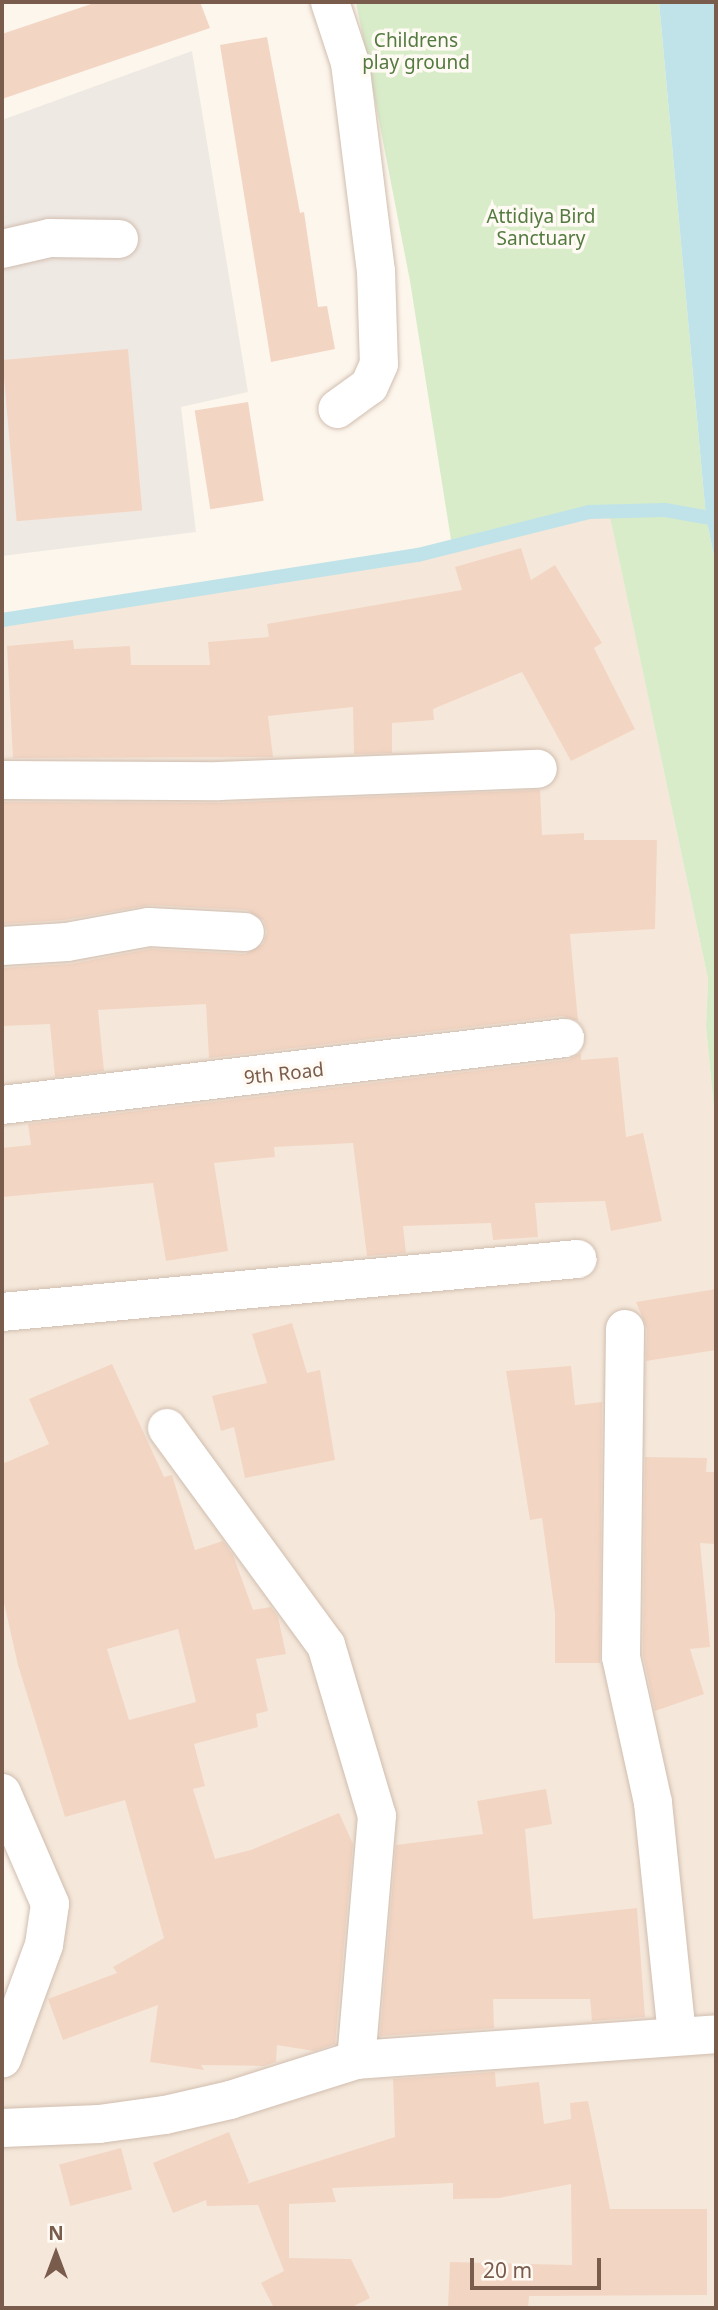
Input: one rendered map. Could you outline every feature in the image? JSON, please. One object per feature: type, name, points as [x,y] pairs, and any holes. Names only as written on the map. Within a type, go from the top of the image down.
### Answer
[{"type":"street","points":[[330,2],[351,64],[376,271],[379,364],[369,386],[337,409]]},
{"type":"street","points":[[2,249],[50,239],[119,239]]},
{"type":"street","points":[[2,779],[219,781],[538,769]]},
{"type":"street","points":[[2,946],[67,942],[149,927],[245,932]]},
{"type":"street","name":"9th Road","points":[[2,1105],[565,1038]]},
{"type":"street","points":[[2,1312],[578,1259]]},
{"type":"street","points":[[625,1329],[621,1657],[653,1802],[677,2036]]},
{"type":"street","points":[[167,1429],[326,1645],[330,1658],[377,1816],[356,2060]]},
{"type":"street","points":[[2,1793],[50,1904],[44,1945],[2,2059]]},
{"type":"street","points":[[2,2128],[99,2124],[165,2115],[230,2100],[356,2060],[716,2034]]},
{"type":"shaded area","points":[[192,51],[248,392],[181,407],[196,532],[2,556],[2,120]]},
{"type":"shaded area","points":[[609,511],[708,979],[706,1027],[716,1130],[716,2308],[2,2308],[2,2043],[55,1926],[2,1799],[2,620],[418,555],[589,512]]},
{"type":"green space","name":"Attidiya Bird Sanctuary","points":[[356,2],[659,2],[706,517],[716,566],[716,1130],[706,1027],[708,979],[609,512],[589,512],[452,546],[410,281]]},
{"type":"water","points":[[659,2],[716,2],[716,566],[706,517]]},
{"type":"building","points":[[97,2],[200,2],[210,28],[2,99],[2,34]]},
{"type":"building","points":[[267,37],[300,213],[304,212],[318,307],[327,306],[335,349],[271,362],[220,45]]},
{"type":"building","points":[[128,349],[142,510],[17,521],[2,360]]},
{"type":"building","points":[[248,402],[264,501],[210,509],[195,410]]},
{"type":"building","points":[[521,548],[531,580],[555,565],[602,643],[594,648],[635,729],[571,761],[522,672],[433,709],[434,720],[392,723],[392,753],[354,754],[353,707],[268,716],[273,757],[13,758],[7,646],[73,640],[74,649],[130,646],[131,665],[210,665],[208,642],[269,637],[267,624],[462,590],[455,567]]},
{"type":"building","points":[[540,790],[542,835],[584,833],[584,840],[657,840],[655,929],[570,934],[578,1021],[562,1016],[209,1058],[206,1004],[98,1010],[104,1071],[55,1077],[50,1024],[2,1026],[2,968],[71,964],[150,949],[245,954],[263,944],[267,932],[264,921],[247,910],[150,905],[64,920],[2,924],[2,802],[220,803]]},
{"type":"building","points":[[581,1053],[581,1060],[618,1057],[626,1137],[643,1133],[662,1221],[611,1231],[605,1201],[535,1203],[538,1237],[493,1240],[491,1223],[403,1226],[406,1253],[367,1256],[353,1143],[274,1147],[275,1157],[214,1163],[228,1251],[166,1261],[153,1183],[2,1197],[2,1148],[31,1145],[28,1124],[568,1060]]},
{"type":"building","points":[[716,1289],[716,1350],[646,1361],[647,1329],[636,1302]]},
{"type":"building","points":[[292,1323],[307,1373],[320,1370],[335,1460],[245,1478],[234,1427],[221,1431],[212,1396],[267,1383],[252,1334]]},
{"type":"building","points":[[112,1364],[164,1477],[172,1475],[195,1550],[223,1541],[233,1555],[253,1610],[271,1607],[278,1617],[286,1654],[256,1659],[268,1711],[256,1714],[258,1727],[194,1744],[205,1786],[193,1789],[215,1859],[251,1850],[339,1813],[353,1844],[335,2044],[314,2051],[277,2045],[276,2062],[264,2066],[201,2065],[204,2070],[150,2062],[158,2005],[63,2040],[48,1999],[117,1973],[113,1967],[164,1938],[125,1800],[65,1817],[18,1665],[2,1594],[2,1464],[49,1444],[29,1399]],"holes":[[[178,1629],[196,1702],[129,1720],[107,1649]]]},
{"type":"building","points":[[571,1366],[575,1405],[602,1402],[600,1663],[555,1663],[555,1613],[542,1518],[530,1520],[506,1371]]},
{"type":"building","points":[[645,1457],[707,1458],[706,1472],[716,1472],[716,1544],[700,1543],[710,1647],[690,1649],[704,1694],[655,1711],[643,1655]]},
{"type":"building","points":[[546,1789],[552,1824],[525,1829],[533,1919],[637,1908],[645,2017],[592,2021],[590,1999],[493,1999],[494,2028],[380,2036],[396,1845],[483,1834],[477,1801]]},
{"type":"building","points":[[495,2072],[496,2087],[539,2082],[544,2124],[571,2119],[570,2103],[588,2101],[610,2209],[707,2209],[707,2295],[529,2296],[528,2308],[448,2308],[450,2262],[572,2265],[571,2184],[499,2198],[453,2199],[453,2183],[332,2188],[336,2202],[289,2204],[289,2258],[351,2259],[370,2298],[350,2308],[274,2308],[261,2283],[284,2271],[258,2205],[207,2206],[206,2200],[173,2213],[153,2163],[229,2132],[249,2182],[246,2184],[395,2137],[393,2079]]},
{"type":"building","points":[[121,2148],[132,2190],[70,2206],[59,2165]]},
{"type":"waterway","points":[[2,620],[418,555],[589,512],[665,510],[716,519]]},
{"type":"park label","name":"Childrens play ground","points":[[416,52]]}]
